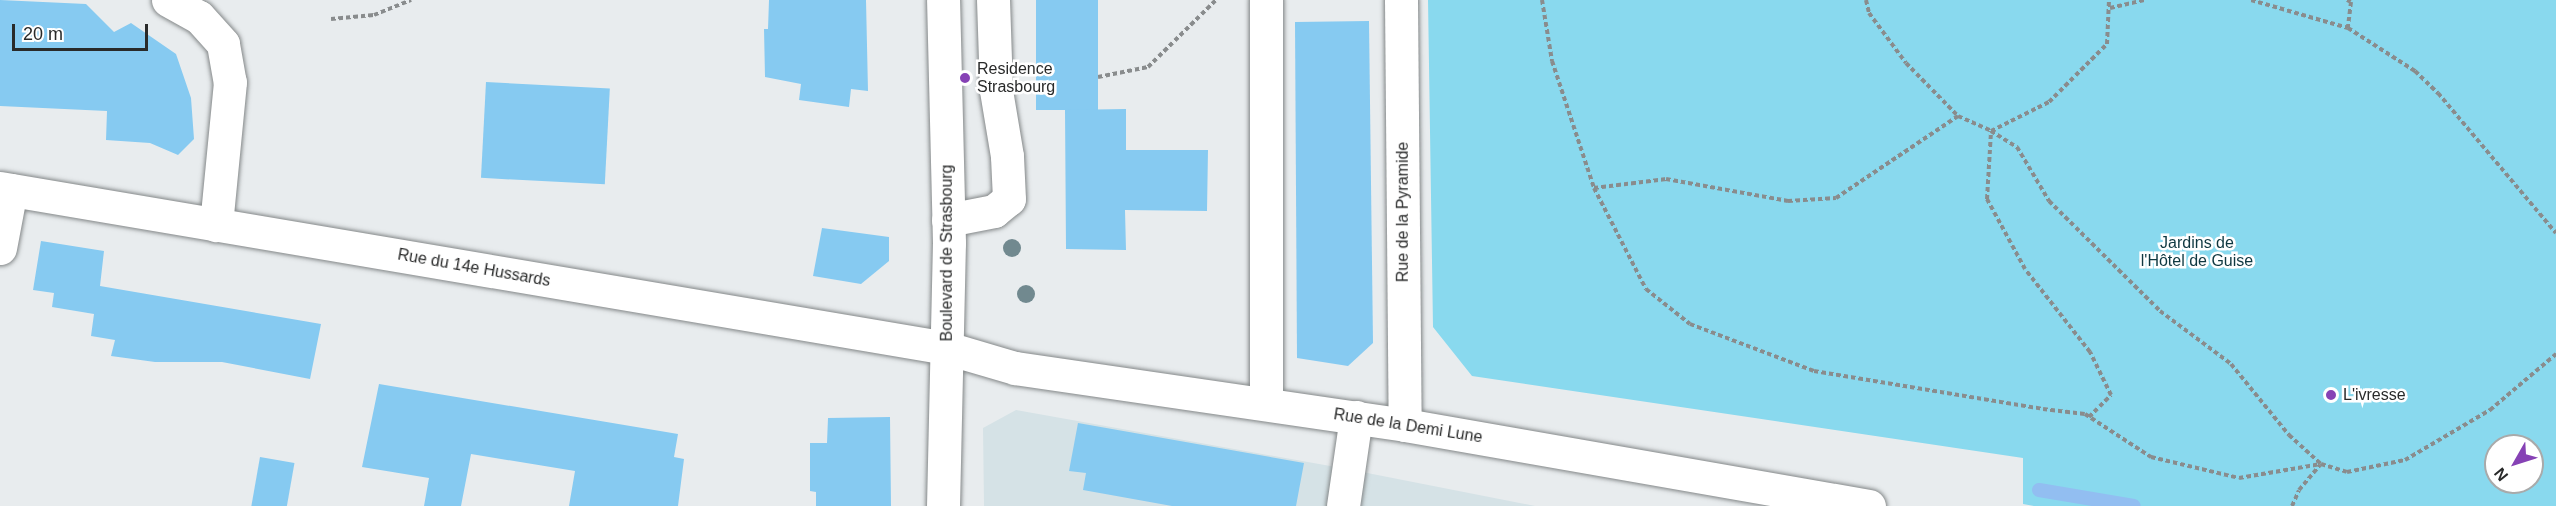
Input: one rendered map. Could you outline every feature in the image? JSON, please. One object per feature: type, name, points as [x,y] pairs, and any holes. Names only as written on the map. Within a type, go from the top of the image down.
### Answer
[{"type":"street","points":[[168,0],[199,16],[223,44],[230,82],[216,225]]},
{"type":"street","name":"Boulevard de Strasbourg","points":[[943,0],[948,220],[943,506]]},
{"type":"street","points":[[948,220],[994,211],[1009,200],[1007,156],[996,90],[993,0]]},
{"type":"street","points":[[1266,0],[1266,404]]},
{"type":"street","name":"Rue de la Pyramide","points":[[1401,0],[1405,425]]},
{"type":"street","points":[[0,248],[5,189]]},
{"type":"street","name":"Rue du 14e Hussards","points":[[5,189],[947,348]]},
{"type":"street","name":"Rue de la Demi Lune","points":[[947,348],[1015,368],[1356,417],[1869,506]]},
{"type":"street","points":[[1343,506],[1356,417]]},
{"type":"path","points":[[331,19],[374,15],[411,0]]},
{"type":"path","points":[[1098,77],[1148,68],[1216,0]]},
{"type":"path","points":[[1542,0],[1552,61],[1594,188],[1646,288],[1690,324],[1814,371],[2089,417],[2151,457],[2239,478],[2320,464],[2347,472],[2405,460],[2490,410],[2556,354]]},
{"type":"path","points":[[1866,0],[1869,13],[1906,63],[1958,116],[1991,131],[2017,147],[2049,201],[2160,311],[2231,364],[2289,435],[2320,464]]},
{"type":"path","points":[[1991,131],[2049,102],[2107,44],[2109,0]]},
{"type":"path","points":[[2110,8],[2144,0]]},
{"type":"path","points":[[2251,0],[2348,28],[2415,71],[2438,93],[2556,233]]},
{"type":"path","points":[[2348,28],[2351,1]]},
{"type":"path","points":[[1594,188],[1666,179],[1788,201],[1836,198],[1958,116]]},
{"type":"path","points":[[1991,131],[1987,199],[2025,269],[2090,352],[2111,395],[2089,417]]},
{"type":"path","points":[[2292,506],[2299,490],[2320,464]]},
{"type":"shaded area","points":[[1016,410],[1347,469],[1535,506],[984,506],[983,428]]},
{"type":"green space","name":"Jardins de l'Hôtel de Guise","points":[[1428,0],[2556,0],[2556,506],[2034,506],[2023,504],[2023,458],[1472,376],[1433,327]]},
{"type":"building","points":[[0,0],[86,4],[114,32],[131,23],[176,54],[191,98],[194,139],[178,155],[150,143],[106,140],[107,111],[0,106]]},
{"type":"building","points":[[769,0],[866,0],[868,91],[851,89],[849,107],[799,100],[801,84],[765,77],[764,29],[768,29]]},
{"type":"building","points":[[1036,0],[1098,0],[1098,110],[1036,110]]},
{"type":"building","points":[[1369,21],[1373,343],[1348,366],[1297,358],[1295,22]]},
{"type":"building","points":[[486,82],[610,88],[605,184],[481,178]]},
{"type":"building","points":[[1126,109],[1126,150],[1208,150],[1207,211],[1125,210],[1126,250],[1066,249],[1065,110]]},
{"type":"building","points":[[822,228],[889,237],[889,261],[861,284],[813,276]]},
{"type":"building","points":[[41,241],[104,251],[100,286],[321,324],[310,379],[222,362],[155,362],[111,356],[115,340],[91,336],[94,314],[52,307],[54,293],[33,290]]},
{"type":"building","points":[[379,384],[678,434],[674,457],[684,459],[678,506],[569,506],[575,471],[471,454],[461,506],[424,506],[429,478],[362,467]]},
{"type":"building","points":[[890,417],[891,506],[816,506],[816,492],[810,491],[810,443],[827,443],[828,418]]},
{"type":"building","points":[[1078,423],[1304,463],[1296,506],[1172,506],[1083,490],[1086,473],[1069,471]]},
{"type":"building","points":[[260,457],[294,463],[287,506],[251,506]]},
{"type":"waterway","points":[[2039,490],[2134,506]]},
{"type":"place","name":"Residence Strasbourg","points":[[965,78]]},
{"type":"place","name":"L'ivresse","points":[[2331,395]]}]
